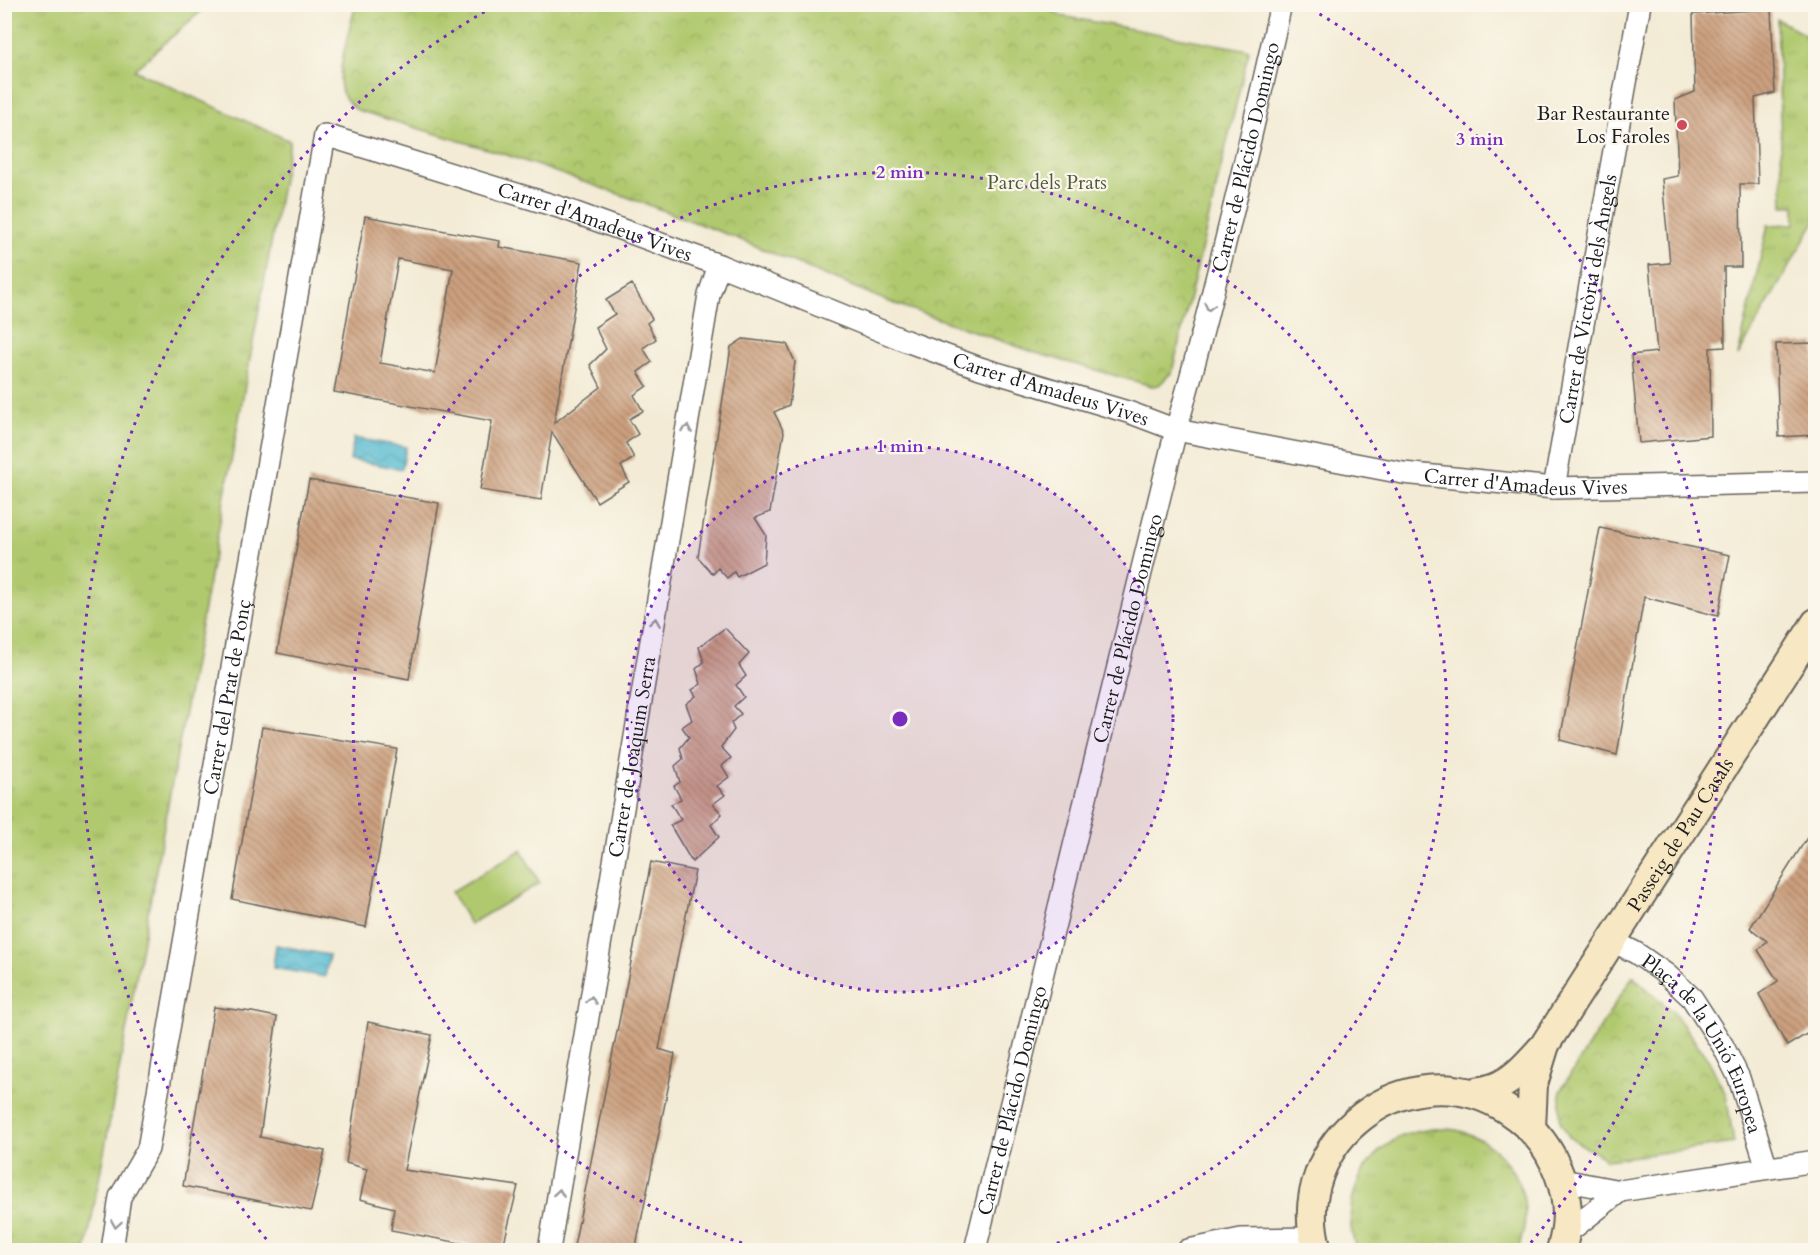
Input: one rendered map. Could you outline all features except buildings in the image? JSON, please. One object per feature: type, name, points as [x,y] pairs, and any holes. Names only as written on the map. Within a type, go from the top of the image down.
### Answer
[{"type":"street","name":"Carrer de Plácido Domingo","points":[[975,1251],[1176,430],[1243,174],[1281,4]]},
{"type":"street","name":"Carrer de Victòria dels Àngels","points":[[1554,488],[1640,4]]},
{"type":"street","name":"Carrer d'Amadeus Vives","points":[[325,135],[565,209],[719,265],[906,341],[980,368],[1131,413],[1176,430],[1403,473],[1554,488],[1813,481]]},
{"type":"street","name":"Carrer del Prat de Ponç","points":[[112,1251],[120,1197],[148,1149],[325,135]]},
{"type":"street","name":"Carrer de Joaquim Serra","points":[[549,1251],[709,295],[719,265]]},
{"type":"street","name":"Passeig de Pau Casals","points":[[1472,1093],[1496,1087],[1516,1075],[1544,1046],[1815,623]]},
{"type":"street","name":"Plaça de la Unió Europea","points":[[1611,940],[1636,952],[1666,974],[1692,998],[1723,1046],[1739,1078],[1767,1168]]},
{"type":"street","name":"Passeig de Pau Casals","points":[[1531,1128],[1533,1084],[1544,1046]]},
{"type":"street","points":[[1188,1251],[1241,1239],[1315,1244],[1311,1215],[1313,1193],[1318,1175],[1338,1139],[1351,1124],[1382,1102],[1418,1091],[1444,1090],[1472,1093],[1501,1106],[1531,1128],[1549,1152],[1562,1180],[1567,1206],[1564,1242]]},
{"type":"street","points":[[1562,1180],[1620,1191],[1815,1161]]},
{"type":"street","points":[[1564,1242],[1620,1191]]},
{"type":"green space","points":[[5,4],[208,5],[134,70],[290,141],[86,1250],[5,1250]]},
{"type":"green space","name":"Parc dels Prats","points":[[356,4],[1044,5],[1061,16],[1249,50],[1172,372],[1159,385],[1152,386],[1039,354],[887,301],[734,237],[630,198],[507,155],[357,110],[345,97],[340,84],[344,49]]},
{"type":"green space","points":[[1777,19],[1815,41],[1815,105],[1809,127],[1815,129],[1815,221],[1738,356],[1768,225],[1795,224],[1795,206],[1783,206]]},
{"type":"green space","points":[[521,850],[540,883],[470,924],[451,892]]},
{"type":"green space","points":[[1633,976],[1676,1015],[1709,1061],[1726,1095],[1734,1143],[1607,1160],[1569,1137],[1560,1121],[1560,1091]]},
{"type":"green space","points":[[1432,1129],[1456,1130],[1470,1135],[1483,1141],[1505,1160],[1520,1185],[1524,1199],[1523,1232],[1518,1250],[1357,1250],[1352,1235],[1351,1220],[1355,1190],[1361,1175],[1380,1151],[1393,1141],[1407,1134]]},
{"type":"water","points":[[354,438],[406,447],[402,469],[350,460]]},
{"type":"water","points":[[276,945],[329,955],[325,977],[273,968]]},
{"type":"place","name":"Bar Restaurante Los Faroles","points":[[1682,125]]}]
